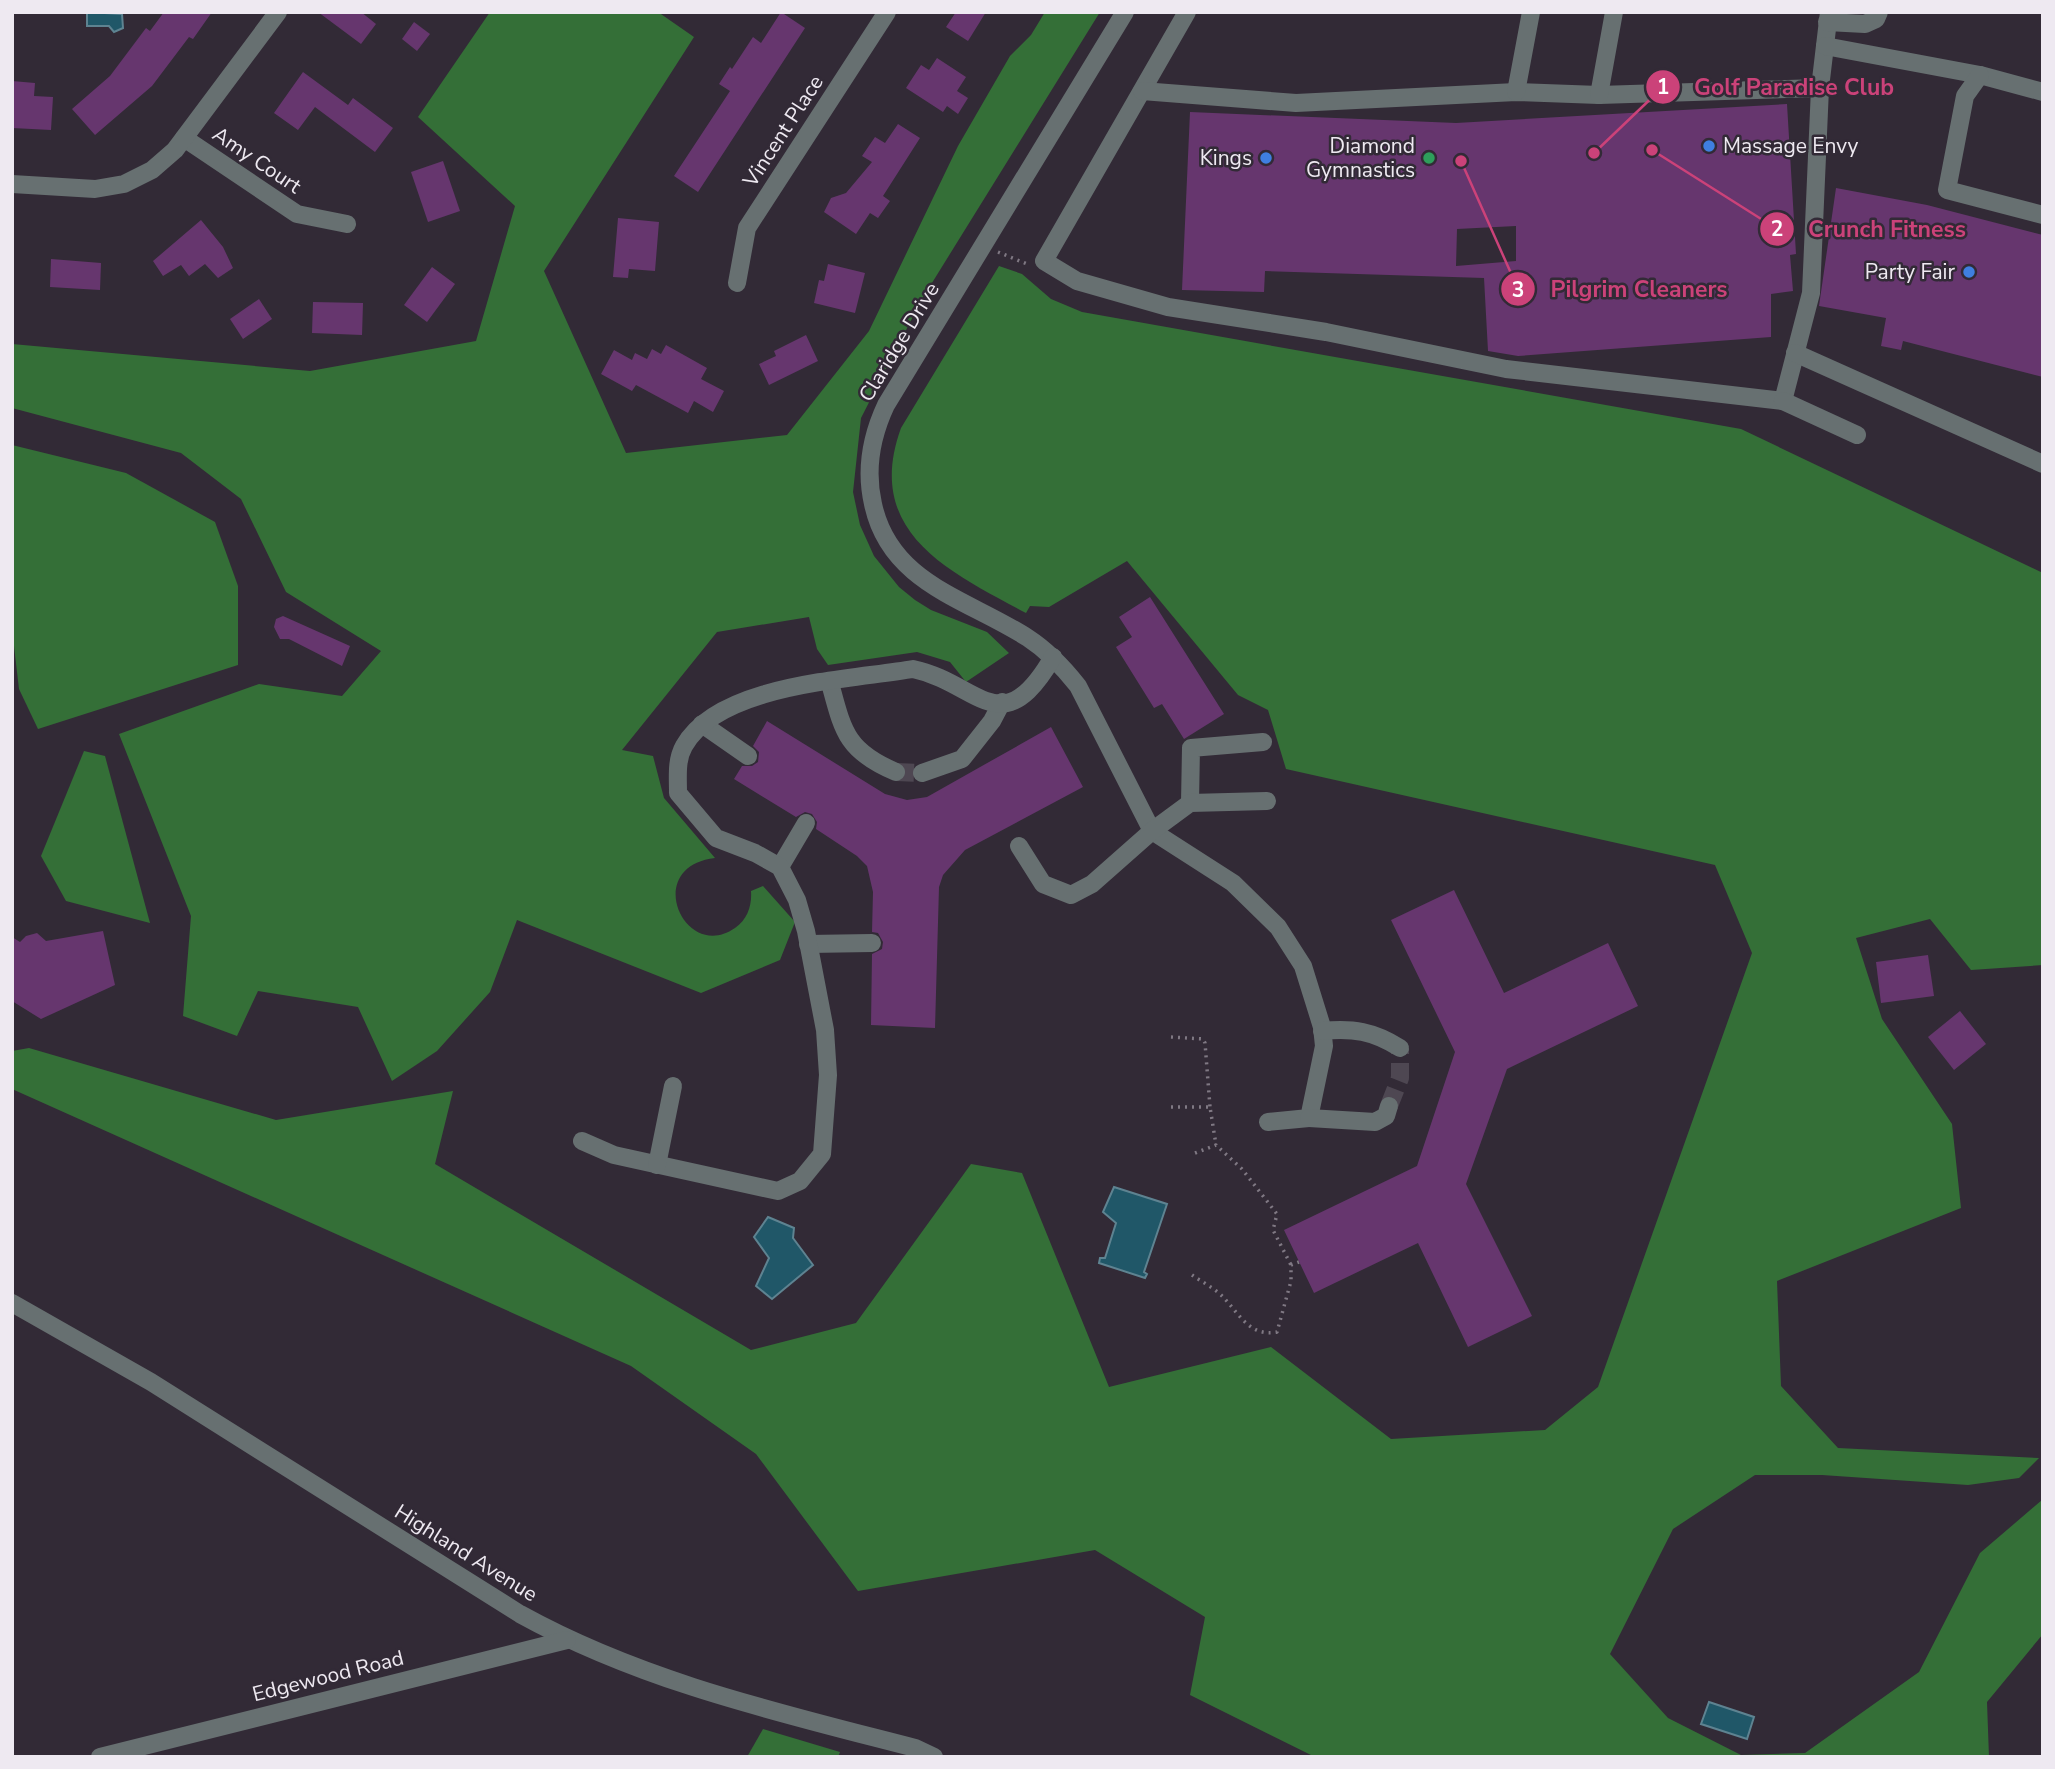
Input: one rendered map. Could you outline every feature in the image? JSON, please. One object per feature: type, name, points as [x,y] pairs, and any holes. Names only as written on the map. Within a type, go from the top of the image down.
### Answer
[{"type":"street","points":[[12,184],[95,189],[124,184],[152,170],[184,138],[278,12]]},
{"type":"street","name":"Vincent Place","points":[[737,284],[747,228],[887,12]]},
{"type":"street","name":"Claridge Drive","points":[[1125,12],[886,405],[876,431],[869,476],[874,512],[888,543],[910,570],[938,591],[1026,636],[1053,657],[1078,686],[1153,831]]},
{"type":"street","points":[[1187,12],[1044,261],[1077,281],[1168,307],[1326,332],[1506,369],[1783,401],[1857,435]]},
{"type":"street","points":[[1516,92],[1531,12]]},
{"type":"street","points":[[1599,95],[1614,12]]},
{"type":"street","points":[[1783,401],[1811,293],[1820,88],[1828,17],[1865,24],[1876,19],[1879,12]]},
{"type":"street","points":[[1825,46],[1980,75],[2043,92]]},
{"type":"street","points":[[1980,75],[1965,96],[1947,190],[2043,215]]},
{"type":"street","points":[[1142,91],[1296,103],[1516,92],[1599,95],[1820,88]]},
{"type":"street","name":"Amy Court","points":[[184,138],[297,214],[347,224]]},
{"type":"street","points":[[1795,353],[2043,464]]},
{"type":"street","points":[[582,1140],[614,1155],[778,1191],[800,1181],[822,1154],[828,1067],[822,1005],[797,900],[780,867],[755,853],[716,838],[678,793],[678,759],[684,744],[702,724],[712,715],[751,696],[912,669],[937,674],[974,697],[992,704],[1014,700],[1035,686],[1053,657]]},
{"type":"street","points":[[830,683],[844,735],[879,765],[896,772]]},
{"type":"street","points":[[922,773],[962,759],[992,721],[1002,702]]},
{"type":"street","points":[[702,724],[748,756]]},
{"type":"street","points":[[1190,803],[1191,748],[1263,742]]},
{"type":"street","points":[[1019,846],[1043,884],[1071,895],[1092,884],[1190,803],[1267,801]]},
{"type":"street","points":[[780,867],[806,823]]},
{"type":"street","points":[[1153,831],[1233,883],[1278,927],[1303,966],[1324,1046],[1309,1118]]},
{"type":"street","points":[[808,944],[872,943]]},
{"type":"street","points":[[1322,1031],[1353,1028],[1379,1035],[1400,1048]]},
{"type":"street","points":[[657,1165],[673,1086]]},
{"type":"street","points":[[1268,1122],[1309,1118],[1375,1122],[1385,1116],[1389,1106]]},
{"type":"street","name":"Highland Avenue","points":[[12,1303],[151,1382],[520,1615],[567,1640],[714,1696],[915,1748],[934,1757]]},
{"type":"street","name":"Edgewood Road","points":[[100,1757],[567,1640]]},
{"type":"path","points":[[1001,253],[1027,264]]},
{"type":"path","points":[[1171,1037],[1203,1039],[1216,1145],[1242,1169],[1278,1214],[1273,1230],[1291,1265],[1292,1281],[1277,1332],[1267,1334],[1239,1318],[1224,1297],[1192,1275]]},
{"type":"path","points":[[1171,1107],[1210,1107]]},
{"type":"path","points":[[1195,1153],[1216,1145]]},
{"type":"path","points":[[1245,1185],[1249,1181]]},
{"type":"path","points":[[1291,1265],[1299,1262]]},
{"type":"green space","points":[[490,12],[658,12],[694,37],[544,271],[626,453],[787,435],[869,331],[958,146],[1010,56],[1031,35],[1045,12],[1100,12],[922,299],[861,418],[853,492],[860,525],[874,556],[899,587],[915,600],[931,610],[987,632],[1009,653],[966,682],[950,662],[917,652],[828,665],[817,649],[809,617],[717,632],[622,750],[653,756],[664,798],[715,858],[693,865],[680,878],[676,893],[678,910],[687,924],[700,933],[717,935],[735,928],[748,911],[751,891],[763,886],[795,922],[780,960],[701,993],[517,920],[490,992],[437,1051],[392,1081],[358,1007],[258,991],[237,1036],[183,1016],[191,916],[119,734],[259,684],[342,696],[381,651],[286,592],[241,499],[181,453],[12,408],[12,344],[310,371],[476,341],[515,206],[418,117]]},
{"type":"green space","points":[[999,266],[1022,274],[1051,299],[1082,312],[1741,429],[2043,573],[2043,965],[1971,970],[1930,919],[1856,938],[1882,1019],[1952,1124],[1961,1208],[1777,1281],[1781,1386],[1838,1448],[2039,1458],[2019,1478],[1968,1485],[1822,1475],[1755,1475],[1673,1529],[1610,1654],[1668,1718],[1741,1755],[1805,1753],[1919,1672],[1980,1553],[2042,1500],[2043,1634],[1987,1702],[1989,1757],[1315,1757],[1190,1695],[1205,1617],[1095,1550],[858,1591],[756,1454],[631,1366],[12,1089],[12,1051],[29,1048],[276,1120],[453,1091],[435,1164],[751,1350],[856,1323],[971,1164],[1022,1173],[1109,1387],[1271,1347],[1391,1439],[1545,1430],[1598,1387],[1752,953],[1715,865],[1286,769],[1268,710],[1238,695],[1127,561],[1049,607],[1030,606],[1026,613],[969,582],[943,564],[921,544],[904,522],[894,495],[892,464],[901,428]]},
{"type":"green space","points":[[12,445],[126,473],[215,522],[238,586],[238,665],[38,729],[19,689],[12,629]]},
{"type":"green space","points":[[84,751],[105,756],[150,923],[66,901],[41,856]]},
{"type":"green space","points":[[763,1729],[840,1752],[838,1757],[747,1757]]},
{"type":"water","points":[[87,12],[122,14],[123,28],[114,32],[109,26],[87,26]]},
{"type":"water","points":[[1114,1187],[1167,1204],[1144,1272],[1147,1274],[1145,1278],[1099,1263],[1100,1258],[1105,1258],[1116,1223],[1103,1212]]},
{"type":"water","points":[[768,1217],[794,1228],[793,1238],[813,1265],[772,1299],[756,1286],[769,1258],[754,1237]]},
{"type":"water","points":[[1709,1702],[1754,1717],[1747,1739],[1701,1724]]},
{"type":"building","points":[[164,12],[212,12],[193,39],[189,37],[152,86],[95,135],[72,109],[110,76],[146,28],[150,31]]},
{"type":"building","points":[[318,12],[361,12],[376,24],[361,44]]},
{"type":"building","points":[[781,12],[805,28],[698,192],[674,176],[730,91],[719,84],[730,67],[732,69],[753,37],[761,43]]},
{"type":"building","points":[[956,12],[986,12],[968,41],[946,27]]},
{"type":"building","points":[[414,22],[430,34],[417,51],[402,39]]},
{"type":"building","points":[[937,58],[966,77],[957,91],[968,98],[958,114],[947,106],[943,112],[906,88],[921,65],[929,70]]},
{"type":"building","points":[[303,72],[348,105],[353,98],[393,128],[375,152],[315,107],[298,130],[274,113]]},
{"type":"building","points":[[12,81],[35,83],[34,96],[53,97],[51,130],[12,128]]},
{"type":"building","points":[[1787,104],[1796,254],[1790,255],[1793,291],[1771,294],[1771,337],[1518,356],[1488,351],[1484,278],[1265,271],[1264,292],[1182,290],[1190,112],[1456,123]],"holes":[[[1516,226],[1516,261],[1456,266],[1457,229]]]},
{"type":"building","points":[[898,124],[920,138],[883,196],[890,201],[878,218],[870,213],[856,234],[824,212],[831,198],[846,193],[872,162],[862,156],[875,137],[885,143]]},
{"type":"building","points":[[443,161],[460,211],[428,222],[411,172]]},
{"type":"building","points":[[1836,188],[1927,205],[2043,235],[2043,377],[1903,341],[1901,350],[1881,346],[1886,318],[1819,306]]},
{"type":"building","points":[[618,218],[659,222],[655,271],[629,269],[628,278],[613,277]]},
{"type":"building","points":[[201,220],[223,247],[233,268],[218,278],[205,264],[189,276],[181,265],[163,276],[153,261]]},
{"type":"building","points":[[51,259],[101,263],[100,290],[50,287]]},
{"type":"building","points":[[828,264],[865,273],[855,313],[814,303],[819,280],[824,281]]},
{"type":"building","points":[[432,267],[455,284],[427,322],[404,305]]},
{"type":"building","points":[[259,299],[272,319],[243,339],[230,319]]},
{"type":"building","points":[[313,302],[363,303],[362,335],[312,333]]},
{"type":"building","points":[[806,335],[818,361],[769,385],[759,364],[776,356],[774,351]]},
{"type":"building","points":[[666,345],[707,368],[701,379],[724,391],[713,412],[694,401],[688,413],[636,385],[632,391],[601,374],[614,350],[632,360],[635,353],[647,359],[652,349],[661,354]]},
{"type":"building","points":[[1150,597],[1224,714],[1184,739],[1162,704],[1154,708],[1116,647],[1132,637],[1119,617]]},
{"type":"building","points":[[283,616],[350,646],[342,666],[289,639],[280,639],[274,627],[276,619]]},
{"type":"building","points":[[767,721],[885,794],[907,800],[927,797],[1051,727],[1083,787],[965,850],[943,875],[939,887],[935,1028],[871,1025],[872,954],[882,949],[883,942],[878,933],[872,932],[873,892],[867,866],[857,856],[816,829],[817,822],[812,814],[805,812],[796,817],[734,779],[742,766],[752,766],[758,762],[759,752],[753,746]]},
{"type":"building","points":[[1454,890],[1504,993],[1608,943],[1638,1006],[1507,1069],[1466,1184],[1532,1316],[1468,1347],[1418,1243],[1314,1293],[1284,1230],[1417,1166],[1455,1052],[1391,920]]},
{"type":"building","points":[[103,931],[115,985],[41,1019],[12,1001],[12,937],[20,942],[26,936],[37,933],[46,941]]},
{"type":"building","points":[[1928,955],[1934,996],[1881,1003],[1876,962]]},
{"type":"building","points":[[1960,1011],[1986,1044],[1954,1070],[1928,1037]]},
{"type":"tunnel","points":[[896,772],[922,773]]},
{"type":"tunnel","points":[[1389,1106],[1400,1078],[1400,1048]]},
{"type":"place","name":"Massage Envy","points":[[1709,146]]},
{"type":"place","name":"Crunch Fitness","points":[[1652,150]]},
{"type":"place","name":"Golf Paradise Club","points":[[1594,153]]},
{"type":"place","name":"Kings","points":[[1266,158]]},
{"type":"place","name":"Diamond Gymnastics","points":[[1429,158]]},
{"type":"place","name":"Pilgrim Cleaners","points":[[1461,161]]},
{"type":"place","name":"Party Fair","points":[[1969,272]]}]
